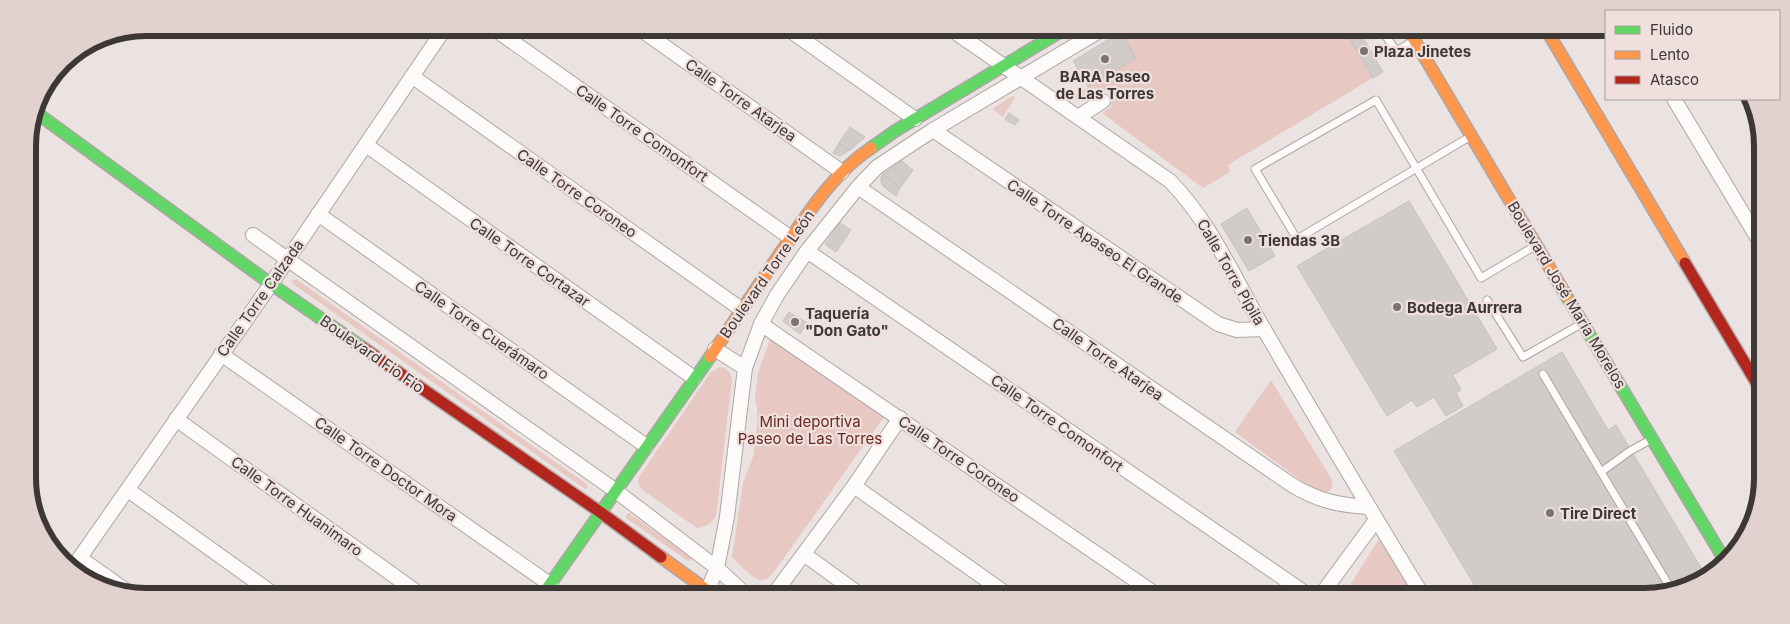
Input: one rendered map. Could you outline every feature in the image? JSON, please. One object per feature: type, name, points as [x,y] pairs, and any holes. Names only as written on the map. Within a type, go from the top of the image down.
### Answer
[{"type":"street","name":"Calle Torre Calzada","points":[[77,562],[271,284],[440,36]]},
{"type":"street","name":"Calle Torre Comonfort","points":[[504,36],[791,238]]},
{"type":"street","name":"Calle Torre Atarjea","points":[[650,36],[842,172]]},
{"type":"street","points":[[798,36],[915,119]]},
{"type":"street","name":"Calle Torre Pípila","points":[[961,36],[1170,181],[1187,198],[1208,229],[1368,507],[1418,588]]},
{"type":"street","name":"Boulevard Torre León","points":[[548,588],[819,198],[842,172],[866,150],[1053,36]]},
{"type":"street","name":"Boulevard Torre León","points":[[711,588],[717,568],[727,517],[745,368],[762,324],[777,295],[807,251],[858,187],[877,167],[933,130],[1091,36]]},
{"type":"street","name":"Boulevard José María Morelos","points":[[1412,36],[1721,555]]},
{"type":"street","points":[[1550,36],[1754,379]]},
{"type":"street","name":"Calle Torre Coroneo","points":[[413,77],[742,309]]},
{"type":"street","points":[[1675,100],[1754,232]]},
{"type":"street","points":[[1078,117],[1103,101]]},
{"type":"street","name":"Boulevard Fio Fio","points":[[41,116],[271,284],[600,512],[702,588]]},
{"type":"street","name":"Calle Torre Apaseo El Grande","points":[[933,130],[1218,324],[1237,330],[1264,328]]},
{"type":"street","name":"Calle Torre Cortazar","points":[[366,145],[694,378]]},
{"type":"street","name":"Calle Torre Atarjea","points":[[858,187],[1292,486],[1320,500],[1368,507]]},
{"type":"street","name":"Calle Torre Cuerámaro","points":[[318,214],[646,446]]},
{"type":"street","name":"Boulevard Fio Fio","points":[[253,235],[616,491],[717,568],[739,588]]},
{"type":"street","name":"Calle Torre Comonfort","points":[[807,251],[1298,588]]},
{"type":"street","name":"Calle Torre Coroneo","points":[[762,324],[1147,588]]},
{"type":"street","points":[[715,349],[745,368]]},
{"type":"street","name":"Calle Torre Doctor Mora","points":[[222,354],[546,588]]},
{"type":"street","points":[[778,588],[854,486],[900,418]]},
{"type":"street","name":"Calle Torre Huanimaro","points":[[176,420],[411,588]]},
{"type":"street","points":[[854,486],[998,588]]},
{"type":"street","points":[[128,490],[265,588]]},
{"type":"street","points":[[1326,588],[1376,520]]},
{"type":"street","points":[[804,554],[851,588]]},
{"type":"street","points":[[77,562],[109,581]]},
{"type":"lane","points":[[1386,36],[1396,49],[1400,49],[1408,36]]},
{"type":"lane","points":[[1471,135],[1416,168],[1297,239],[1255,169],[1376,100],[1416,168],[1481,278],[1537,245]]},
{"type":"lane","points":[[1487,300],[1523,357],[1584,323]]},
{"type":"lane","points":[[1543,374],[1669,585]]},
{"type":"lane","points":[[1601,472],[1630,451],[1653,438]]},
{"type":"green space","points":[[1123,36],[1348,36],[1373,78],[1228,165],[1230,172],[1203,188],[1102,113],[1111,107],[1112,99],[1108,91],[1099,90],[1080,101],[1074,96],[1136,58]]},
{"type":"green space","points":[[1013,96],[1015,98],[1003,117],[992,109]]},
{"type":"green space","points":[[296,279],[588,485],[587,488],[585,489],[293,284],[292,280]]},
{"type":"green space","name":"Mini deportiva Paseo de Las Torres","points":[[771,337],[884,417],[774,572],[767,579],[761,580],[756,579],[747,572],[732,557],[743,483],[754,454],[757,423],[755,398],[758,373]]},
{"type":"green space","points":[[720,367],[729,371],[732,380],[716,516],[708,525],[697,528],[644,491],[639,485],[638,479],[711,372]]},
{"type":"green space","points":[[1271,380],[1332,480],[1332,488],[1327,493],[1318,493],[1235,432]]},
{"type":"green space","points":[[629,513],[691,557],[691,560],[688,561],[626,518],[626,514]]},
{"type":"green space","points":[[1381,536],[1411,588],[1348,588]]},
{"type":"building","name":"BARA Paseo de Las Torres","points":[[1114,36],[1123,36],[1136,58],[1088,87],[1073,61]]},
{"type":"building","name":"Plaza Jinetes","points":[[1348,36],[1362,36],[1383,72],[1373,78]]},
{"type":"building","points":[[1009,113],[1019,120],[1015,125],[1005,119]]},
{"type":"building","points":[[850,127],[865,137],[850,150],[839,143]]},
{"type":"building","points":[[839,143],[850,150],[840,156],[833,153]]},
{"type":"building","points":[[902,161],[913,170],[906,180],[892,168]]},
{"type":"building","points":[[892,168],[906,180],[900,188],[883,174]]},
{"type":"building","points":[[883,174],[900,188],[896,196],[883,186],[881,177]]},
{"type":"building","name":"Bodega Aurrera","points":[[1409,201],[1497,349],[1453,375],[1461,390],[1456,393],[1463,406],[1446,416],[1434,397],[1417,407],[1412,400],[1387,416],[1297,266]]},
{"type":"building","name":"Tiendas 3B","points":[[1247,208],[1275,256],[1249,271],[1221,224]]},
{"type":"building","points":[[840,223],[851,230],[836,252],[825,244]]},
{"type":"building","name":"Taquería \"Don Gato\"","points":[[789,312],[807,323],[800,334],[783,321]]},
{"type":"building","name":"Tire Direct","points":[[1562,352],[1608,430],[1616,425],[1703,571],[1672,584],[1651,588],[1476,588],[1394,451]]},
{"type":"traffic: fast","points":[[871,148],[895,131],[1053,36]]},
{"type":"traffic: fast","points":[[41,116],[271,284],[362,347]]},
{"type":"traffic: fast","points":[[1567,297],[1721,555]]},
{"type":"traffic: fast","points":[[548,588],[710,357]]},
{"type":"traffic: slow","points":[[1412,36],[1567,297]]},
{"type":"traffic: slow","points":[[1550,36],[1685,263]]},
{"type":"traffic: slow","points":[[710,357],[821,196],[844,170],[871,148]]},
{"type":"traffic: slow","points":[[661,557],[704,588]]},
{"type":"traffic: jam","points":[[1685,263],[1754,379]]},
{"type":"traffic: jam","points":[[362,347],[600,512],[661,557]]},
{"type":"place","name":"Plaza Jinetes","points":[[1364,51]]},
{"type":"place","name":"BARA Paseo de Las Torres","points":[[1105,59]]},
{"type":"place","name":"Tiendas 3B","points":[[1248,240]]},
{"type":"place","name":"Bodega Aurrera","points":[[1397,307]]},
{"type":"place","name":"Taquería \"Don Gato\"","points":[[795,322]]},
{"type":"place","name":"Tire Direct","points":[[1550,513]]}]
